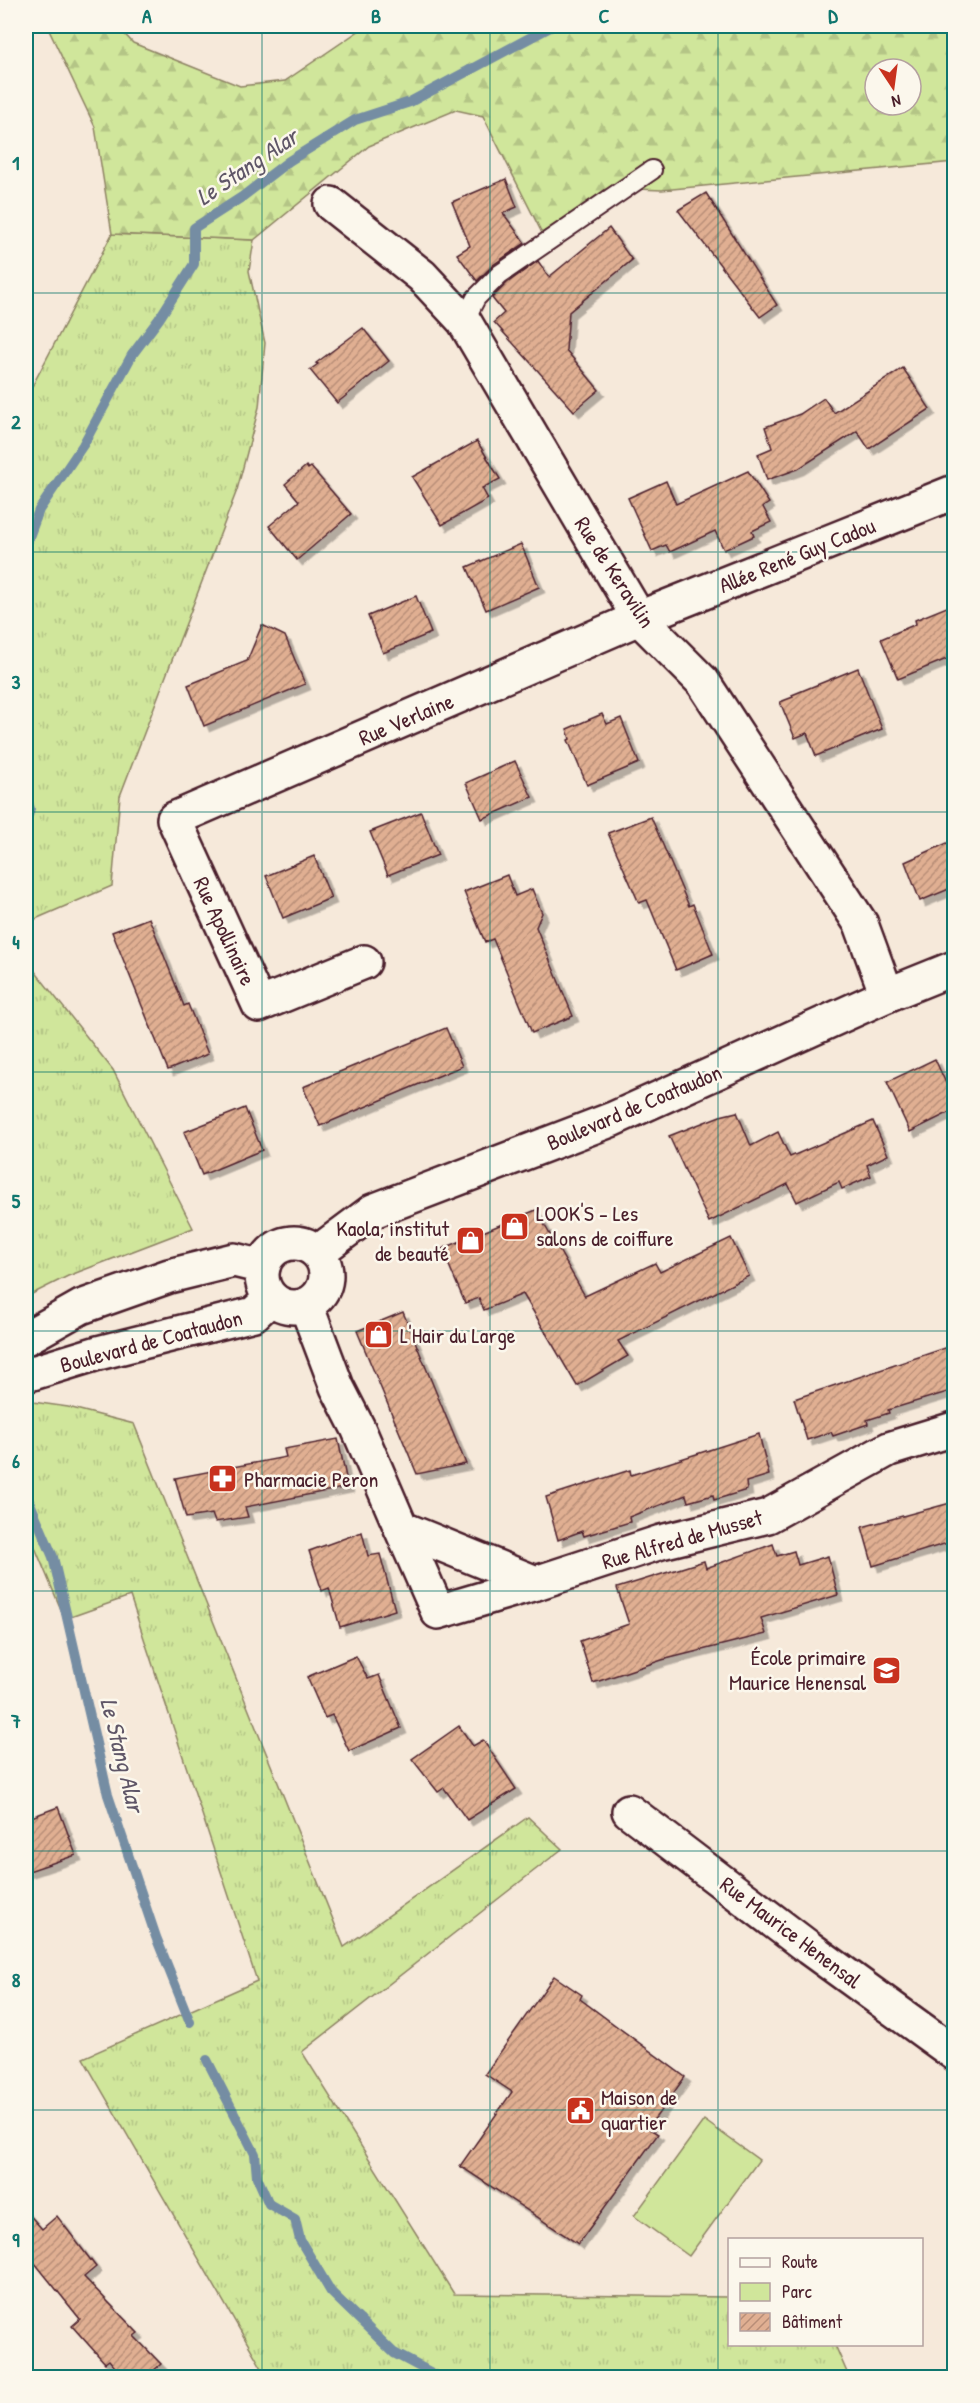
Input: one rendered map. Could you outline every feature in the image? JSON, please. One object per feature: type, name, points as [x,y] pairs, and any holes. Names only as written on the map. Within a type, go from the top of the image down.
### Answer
[{"type":"street","name":"Rue de Keravilin","points":[[331,204],[422,276],[464,321],[639,618],[703,682],[861,924],[887,995]]},
{"type":"street","name":"Allée René Guy Cadou","points":[[639,618],[954,492]]},
{"type":"street","name":"Rue Verlaine","points":[[174,819],[639,618]]},
{"type":"street","name":"Rue Apollinaire","points":[[174,819],[259,1005],[364,962]]},
{"type":"street","name":"Boulevard de Coataudon","points":[[318,1252],[373,1211],[613,1119],[887,995],[954,968]]},
{"type":"street","points":[[263,1267],[271,1252],[287,1243],[304,1244],[318,1252],[327,1269],[325,1287],[314,1301],[306,1305]]},
{"type":"street","name":"Boulevard de Coataudon","points":[[26,1338],[81,1307],[169,1276],[234,1260],[263,1267],[265,1289],[271,1298],[287,1307],[306,1305]]},
{"type":"street","name":"Boulevard de Coataudon","points":[[26,1375],[98,1353],[254,1314],[271,1298]]},
{"type":"street","name":"Rue Alfred de Musset","points":[[306,1305],[337,1387],[358,1428],[438,1612],[661,1542],[768,1516],[889,1449],[954,1429]]},
{"type":"street","points":[[401,1528],[536,1583]]},
{"type":"street","name":"Rue Maurice Henensal","points":[[629,1811],[809,1948],[954,2053]]},
{"type":"lane","points":[[464,321],[476,298],[500,274],[652,170]]},
{"type":"green space","points":[[47,26],[117,26],[133,43],[240,86],[285,81],[366,26],[954,26],[954,162],[662,190],[638,189],[550,249],[483,116],[456,110],[369,146],[254,240],[112,234],[95,127]]},
{"type":"green space","points":[[112,234],[254,240],[249,271],[265,343],[259,407],[237,490],[120,796],[112,886],[26,923],[26,398]]},
{"type":"green space","points":[[26,960],[113,1070],[193,1228],[68,1276],[26,1297]]},
{"type":"green space","points":[[26,1401],[68,1407],[134,1424],[344,1947],[528,1817],[562,1849],[302,2052],[454,2294],[728,2297],[728,2346],[835,2346],[849,2377],[267,2377],[83,2058],[257,1981],[130,1596],[65,1619],[26,1526]]},
{"type":"green space","points":[[704,2120],[759,2160],[689,2256],[634,2216]]},
{"type":"building","points":[[506,179],[517,207],[503,213],[525,243],[493,265],[477,281],[457,254],[470,246],[452,202]]},
{"type":"building","points":[[706,193],[777,305],[760,317],[678,210]]},
{"type":"building","points":[[609,228],[632,260],[569,312],[566,350],[599,390],[574,411],[494,322],[504,313],[492,298],[507,283],[538,261],[549,277]]},
{"type":"building","points":[[363,328],[389,361],[337,403],[310,370]]},
{"type":"building","points":[[903,368],[930,409],[869,449],[857,431],[798,469],[767,480],[758,454],[772,448],[765,427],[800,414],[824,398],[834,413]]},
{"type":"building","points":[[477,441],[500,479],[482,488],[488,499],[442,525],[412,477]]},
{"type":"building","points":[[306,466],[308,469],[311,467],[351,514],[297,560],[269,526],[299,501],[285,484]]},
{"type":"building","points":[[748,471],[769,503],[763,507],[771,522],[752,531],[754,536],[724,550],[715,531],[670,552],[666,545],[652,551],[628,498],[666,481],[676,504]]},
{"type":"building","points":[[521,544],[539,587],[486,610],[467,567]]},
{"type":"building","points":[[416,596],[431,633],[383,653],[368,616]]},
{"type":"building","points":[[954,604],[954,656],[898,679],[881,639],[916,624],[915,620]]},
{"type":"building","points":[[262,625],[285,636],[305,684],[204,726],[188,685],[247,661]]},
{"type":"building","points":[[858,668],[882,729],[816,756],[807,733],[795,738],[780,702]]},
{"type":"building","points":[[602,714],[607,724],[621,718],[639,763],[587,785],[568,740],[570,739],[567,729]]},
{"type":"building","points":[[515,761],[532,797],[482,819],[466,783]]},
{"type":"building","points":[[421,812],[438,855],[388,875],[370,832]]},
{"type":"building","points":[[651,817],[689,906],[693,904],[713,954],[676,970],[647,900],[639,903],[608,833]]},
{"type":"building","points":[[954,840],[954,887],[920,901],[905,862]]},
{"type":"building","points":[[314,856],[331,898],[283,918],[266,876]]},
{"type":"building","points":[[507,875],[515,896],[532,889],[542,913],[536,927],[573,1016],[532,1033],[493,939],[485,942],[464,892]]},
{"type":"building","points":[[149,918],[184,1006],[188,1004],[208,1054],[168,1070],[112,932]]},
{"type":"building","points":[[446,1028],[462,1066],[320,1126],[303,1087]]},
{"type":"building","points":[[935,1059],[954,1101],[954,1110],[910,1132],[887,1082]]},
{"type":"building","points":[[245,1108],[262,1150],[202,1175],[184,1132]]},
{"type":"building","points":[[737,1112],[751,1146],[778,1132],[790,1157],[873,1121],[888,1155],[867,1165],[871,1176],[842,1189],[839,1182],[797,1202],[788,1184],[709,1222],[669,1136],[720,1116]]},
{"type":"building","points":[[536,1210],[585,1296],[655,1263],[660,1272],[731,1238],[749,1276],[618,1341],[628,1356],[577,1386],[523,1294],[484,1310],[479,1298],[465,1303],[442,1249]]},
{"type":"building","points":[[403,1312],[466,1464],[417,1474],[357,1331]]},
{"type":"building","points":[[954,1345],[954,1390],[888,1410],[889,1413],[867,1420],[868,1424],[833,1436],[831,1432],[807,1440],[794,1399]]},
{"type":"building","points":[[759,1434],[769,1475],[746,1482],[747,1490],[714,1500],[713,1495],[688,1502],[686,1495],[629,1517],[630,1522],[584,1536],[582,1531],[558,1540],[546,1497],[630,1470],[631,1475]]},
{"type":"building","points":[[338,1439],[348,1487],[245,1507],[248,1517],[215,1522],[212,1514],[186,1518],[175,1478],[286,1457],[284,1449]]},
{"type":"building","points":[[954,1502],[954,1541],[873,1566],[862,1527]]},
{"type":"building","points":[[362,1532],[368,1556],[380,1554],[395,1610],[340,1627],[329,1588],[322,1591],[309,1551]]},
{"type":"building","points":[[773,1544],[777,1556],[794,1551],[798,1565],[828,1556],[838,1595],[761,1618],[766,1634],[662,1660],[593,1683],[580,1641],[629,1624],[617,1588],[704,1561],[706,1568]]},
{"type":"building","points":[[356,1656],[368,1679],[379,1675],[401,1728],[349,1751],[332,1715],[325,1718],[307,1677]]},
{"type":"building","points":[[459,1726],[473,1746],[483,1740],[516,1789],[467,1820],[444,1788],[438,1792],[412,1759]]},
{"type":"building","points":[[58,1807],[76,1855],[26,1872],[26,1819]]},
{"type":"building","name":"Maison de quartier","points":[[554,1976],[582,1995],[580,1999],[685,2077],[648,2128],[658,2134],[578,2244],[460,2166],[512,2092],[485,2074]]},
{"type":"building","points":[[26,2211],[42,2229],[57,2216],[96,2267],[84,2277],[138,2333],[134,2336],[161,2364],[145,2378],[124,2378],[109,2360],[105,2363],[72,2326],[80,2319],[26,2252]]},
{"type":"waterway","name":"Le Stang Alar","points":[[26,545],[39,510],[83,445],[132,355],[159,319],[194,264],[194,228],[242,197],[289,161],[355,120],[410,102],[552,26]]},
{"type":"waterway","name":"Le Stang Alar","points":[[26,795],[30,809],[26,822]]},
{"type":"waterway","name":"Le Stang Alar","points":[[26,1494],[53,1557],[108,1795],[156,1937],[190,2022]]},
{"type":"waterway","name":"Le Stang Alar","points":[[207,2060],[255,2154],[257,2177],[269,2204],[295,2219],[300,2240],[331,2292],[394,2353],[441,2378]]},
{"type":"place","name":"LOOK'S - Les salons de coiffure","points":[[515,1226]]},
{"type":"place","name":"Kaola, institut de beauté","points":[[470,1241]]},
{"type":"place","name":"L'Hair du Large","points":[[379,1335]]},
{"type":"place","name":"Pharmacie Peron","points":[[223,1479]]},
{"type":"place","name":"École primaire Maurice Henensal","points":[[887,1670]]},
{"type":"place","name":"Maison de quartier","points":[[580,2110]]}]
